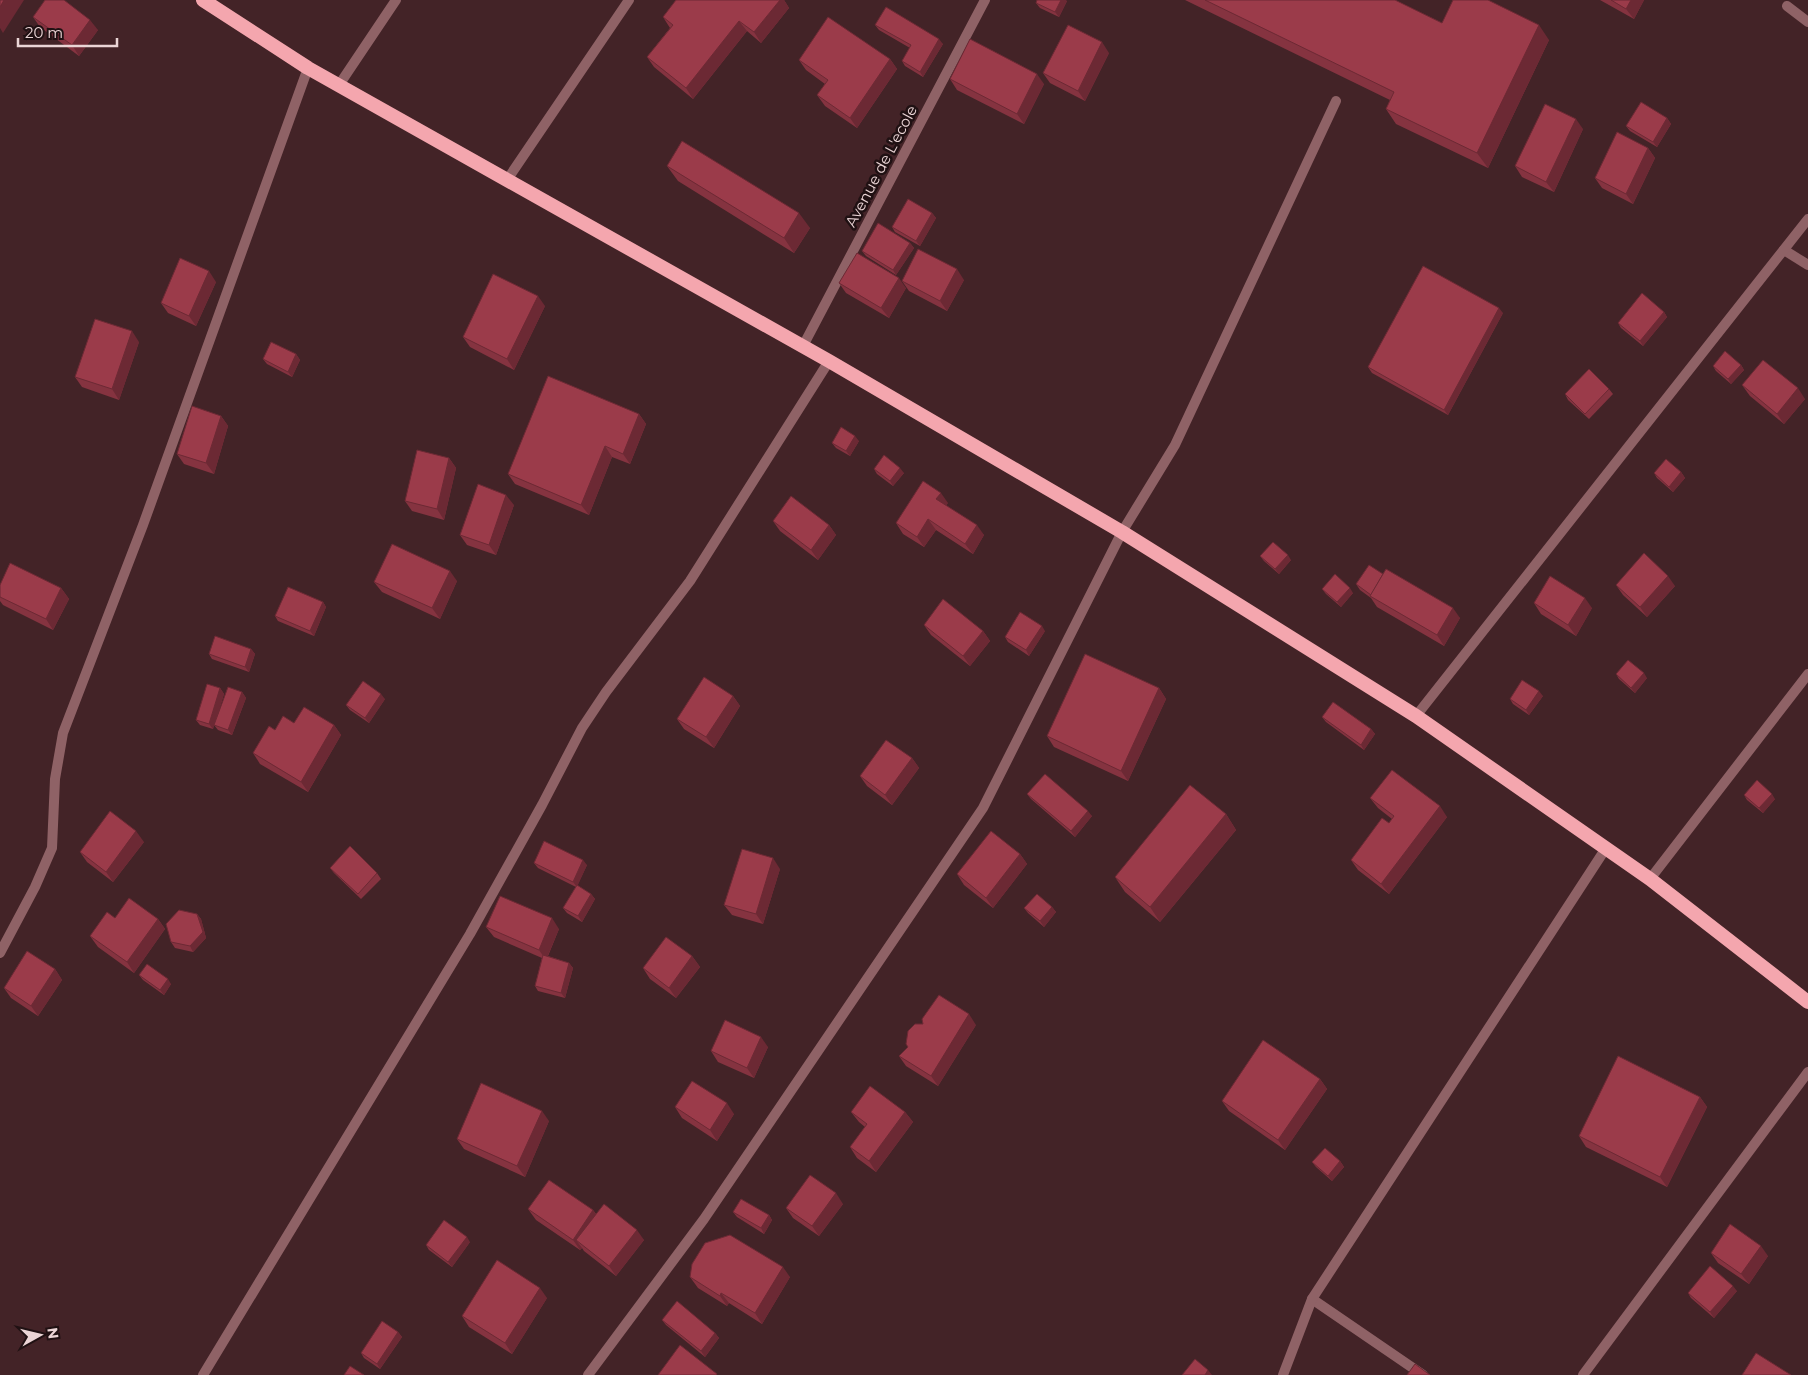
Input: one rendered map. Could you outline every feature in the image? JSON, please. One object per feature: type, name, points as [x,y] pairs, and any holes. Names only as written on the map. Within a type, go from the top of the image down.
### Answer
[{"type":"highway","points":[[203,0],[339,86],[829,361],[1122,532],[1416,716],[1650,879],[1808,1002]]},
{"type":"street","points":[[339,86],[396,0]]},
{"type":"street","points":[[507,180],[629,0]]},
{"type":"street","name":"Avenue de L'ecole","points":[[802,346],[985,0]]},
{"type":"street","points":[[1787,6],[1808,22]]},
{"type":"street","points":[[0,953],[35,886],[52,848],[55,778],[63,734],[147,515],[308,68]]},
{"type":"street","points":[[588,1375],[704,1219],[983,808],[1122,532],[1175,445],[1336,101]]},
{"type":"street","points":[[1416,716],[1808,219]]},
{"type":"street","points":[[1784,250],[1808,265]]},
{"type":"street","points":[[203,1375],[470,934],[542,805],[582,728],[606,692],[690,581],[829,361]]},
{"type":"street","points":[[1650,879],[1808,674]]},
{"type":"street","points":[[1283,1375],[1312,1298],[1606,848]]},
{"type":"street","points":[[1583,1375],[1808,1072]]},
{"type":"street","points":[[1312,1298],[1423,1375]]},
{"type":"building","points":[[45,0],[64,0],[90,20],[72,45],[33,17]]},
{"type":"building","points":[[676,0],[780,0],[754,32],[739,21],[686,88],[647,57],[673,25],[663,17]]},
{"type":"building","points":[[1037,0],[1061,0],[1055,12],[1036,3]]},
{"type":"building","points":[[1205,0],[1395,0],[1442,23],[1453,0],[1488,0],[1539,25],[1477,153],[1386,109],[1394,92]]},
{"type":"building","points":[[1611,0],[1631,0],[1626,9]]},
{"type":"building","points":[[886,7],[939,39],[920,72],[902,61],[911,45],[875,25]]},
{"type":"building","points":[[828,17],[890,59],[850,118],[817,95],[828,80],[799,60]]},
{"type":"building","points":[[1068,25],[1102,42],[1078,91],[1043,73]]},
{"type":"building","points":[[970,39],[1037,74],[1017,114],[950,79]]},
{"type":"building","points":[[1641,102],[1667,118],[1653,142],[1626,126]]},
{"type":"building","points":[[1545,104],[1576,119],[1546,182],[1515,166]]},
{"type":"building","points":[[1617,132],[1648,148],[1626,194],[1595,178]]},
{"type":"building","points":[[682,141],[799,213],[784,238],[667,166]]},
{"type":"building","points":[[908,199],[932,213],[916,241],[892,227]]},
{"type":"building","points":[[878,223],[910,243],[893,270],[862,251]]},
{"type":"building","points":[[918,249],[957,269],[940,301],[902,281]]},
{"type":"building","points":[[857,253],[899,278],[881,308],[839,283]]},
{"type":"building","points":[[180,258],[209,271],[189,316],[161,303]]},
{"type":"building","points":[[1423,266],[1499,308],[1444,410],[1368,367]]},
{"type":"building","points":[[493,274],[538,296],[507,359],[463,337]]},
{"type":"building","points":[[1642,293],[1664,312],[1640,341],[1618,323]]},
{"type":"building","points":[[95,319],[132,331],[112,389],[75,377]]},
{"type":"building","points":[[271,342],[296,354],[288,372],[263,359]]},
{"type":"building","points":[[1725,351],[1741,365],[1728,379],[1713,366]]},
{"type":"building","points":[[1763,360],[1798,388],[1777,414],[1742,385]]},
{"type":"building","points":[[1589,369],[1609,389],[1585,414],[1565,394]]},
{"type":"building","points":[[548,376],[639,414],[623,454],[605,446],[581,505],[508,474]]},
{"type":"building","points":[[192,406],[221,416],[206,463],[177,454]]},
{"type":"building","points":[[841,427],[855,436],[846,451],[832,443]]},
{"type":"building","points":[[417,450],[449,458],[437,509],[405,501]]},
{"type":"building","points":[[884,455],[900,468],[890,481],[874,469]]},
{"type":"building","points":[[1666,459],[1681,472],[1669,487],[1654,473]]},
{"type":"building","points":[[923,481],[941,493],[936,499],[977,525],[965,544],[928,519],[917,537],[896,523]]},
{"type":"building","points":[[478,484],[506,495],[489,545],[460,535]]},
{"type":"building","points":[[791,496],[829,525],[811,550],[773,521]]},
{"type":"building","points":[[1273,542],[1288,555],[1275,569],[1260,556]]},
{"type":"building","points":[[392,544],[450,571],[432,608],[374,582]]},
{"type":"building","points":[[1644,553],[1668,576],[1640,607],[1616,585]]},
{"type":"building","points":[[10,563],[61,588],[46,619],[0,597],[0,585]]},
{"type":"building","points":[[1369,565],[1383,574],[1371,595],[1356,584]]},
{"type":"building","points":[[1386,569],[1453,608],[1437,635],[1370,596]]},
{"type":"building","points":[[1335,574],[1350,588],[1337,602],[1322,589]]},
{"type":"building","points":[[1550,576],[1585,598],[1568,625],[1534,603]]},
{"type":"building","points":[[288,587],[323,602],[310,631],[275,616]]},
{"type":"building","points":[[943,599],[983,631],[963,656],[924,625]]},
{"type":"building","points":[[1020,612],[1042,626],[1026,650],[1005,637]]},
{"type":"building","points":[[215,636],[251,649],[245,667],[209,654]]},
{"type":"building","points":[[1085,654],[1159,688],[1121,771],[1047,736]]},
{"type":"building","points":[[1628,660],[1644,673],[1631,688],[1616,674]]},
{"type":"building","points":[[704,677],[733,696],[706,737],[677,719]]},
{"type":"building","points":[[1522,680],[1539,691],[1526,710],[1510,699]]},
{"type":"building","points":[[363,681],[381,694],[365,718],[346,705]]},
{"type":"building","points":[[207,684],[220,688],[209,724],[196,720]]},
{"type":"building","points":[[228,687],[242,692],[228,730],[214,725]]},
{"type":"building","points":[[1333,702],[1371,729],[1361,745],[1322,717]]},
{"type":"building","points":[[304,707],[334,725],[301,782],[253,753],[269,726],[275,730],[283,716],[294,723]]},
{"type":"building","points":[[886,740],[912,758],[885,795],[860,776]]},
{"type":"building","points":[[1392,770],[1440,806],[1381,884],[1351,860],[1382,818],[1389,823],[1394,816],[1370,798]]},
{"type":"building","points":[[1045,774],[1088,811],[1071,831],[1027,794]]},
{"type":"building","points":[[1757,780],[1772,794],[1759,808],[1744,795]]},
{"type":"building","points":[[1190,785],[1226,814],[1150,907],[1115,877]]},
{"type":"building","points":[[110,811],[136,831],[106,872],[80,852]]},
{"type":"building","points":[[991,831],[1020,854],[986,898],[957,874]]},
{"type":"building","points":[[544,841],[583,860],[573,882],[534,863]]},
{"type":"building","points":[[350,846],[377,873],[358,894],[330,868]]},
{"type":"building","points":[[742,849],[773,858],[756,914],[724,905]]},
{"type":"building","points":[[577,885],[591,894],[578,916],[563,908]]},
{"type":"building","points":[[1037,894],[1052,907],[1040,921],[1024,908]]},
{"type":"building","points":[[500,896],[552,918],[539,950],[486,927]]},
{"type":"building","points":[[129,898],[158,919],[127,962],[90,936],[107,912],[115,918]]},
{"type":"building","points":[[179,910],[197,914],[203,932],[190,946],[171,942],[166,924]]},
{"type":"building","points":[[666,937],[692,956],[669,988],[643,968]]},
{"type":"building","points":[[27,951],[55,969],[31,1006],[4,988]]},
{"type":"building","points":[[543,955],[569,963],[561,993],[535,986]]},
{"type":"building","points":[[147,964],[168,979],[160,990],[139,975]]},
{"type":"building","points":[[939,995],[969,1014],[931,1076],[899,1056],[908,1047],[906,1044],[908,1031],[915,1024],[923,1024],[922,1019]]},
{"type":"building","points":[[725,1020],[761,1037],[747,1068],[711,1051]]},
{"type":"building","points":[[1263,1040],[1320,1079],[1278,1140],[1222,1101]]},
{"type":"building","points":[[1618,1056],[1700,1097],[1660,1177],[1579,1136]]},
{"type":"building","points":[[692,1081],[727,1103],[710,1130],[675,1107]]},
{"type":"building","points":[[481,1083],[542,1111],[517,1166],[457,1139]]},
{"type":"building","points":[[870,1086],[905,1112],[869,1161],[850,1147],[867,1124],[851,1112]]},
{"type":"building","points":[[1325,1148],[1340,1161],[1328,1176],[1312,1162]]},
{"type":"building","points":[[810,1175],[836,1193],[812,1226],[786,1208]]},
{"type":"building","points":[[549,1180],[593,1210],[573,1240],[528,1209]]},
{"type":"building","points":[[741,1199],[769,1215],[761,1228],[733,1212]]},
{"type":"building","points":[[604,1204],[637,1230],[609,1266],[576,1240]]},
{"type":"building","points":[[444,1220],[467,1237],[448,1262],[426,1245]]},
{"type":"building","points":[[1730,1224],[1761,1246],[1741,1274],[1711,1253]]},
{"type":"building","points":[[730,1235],[783,1267],[755,1313],[721,1293],[720,1296],[690,1277],[692,1264],[705,1243]]},
{"type":"building","points":[[497,1260],[540,1288],[505,1343],[462,1316]]},
{"type":"building","points":[[1710,1266],[1733,1286],[1710,1312],[1688,1293]]},
{"type":"building","points":[[677,1301],[715,1333],[701,1351],[662,1320]]},
{"type":"building","points":[[382,1321],[398,1332],[377,1364],[361,1353]]},
{"type":"building","points":[[680,1345],[717,1374],[658,1375]]},
{"type":"building","points":[[1756,1353],[1791,1375],[1742,1375]]},
{"type":"building","points":[[1195,1359],[1208,1370],[1205,1375],[1182,1375]]},
{"type":"building","points":[[1415,1364],[1430,1375],[1407,1375]]},
{"type":"building","points":[[350,1366],[364,1375],[344,1375]]}]
